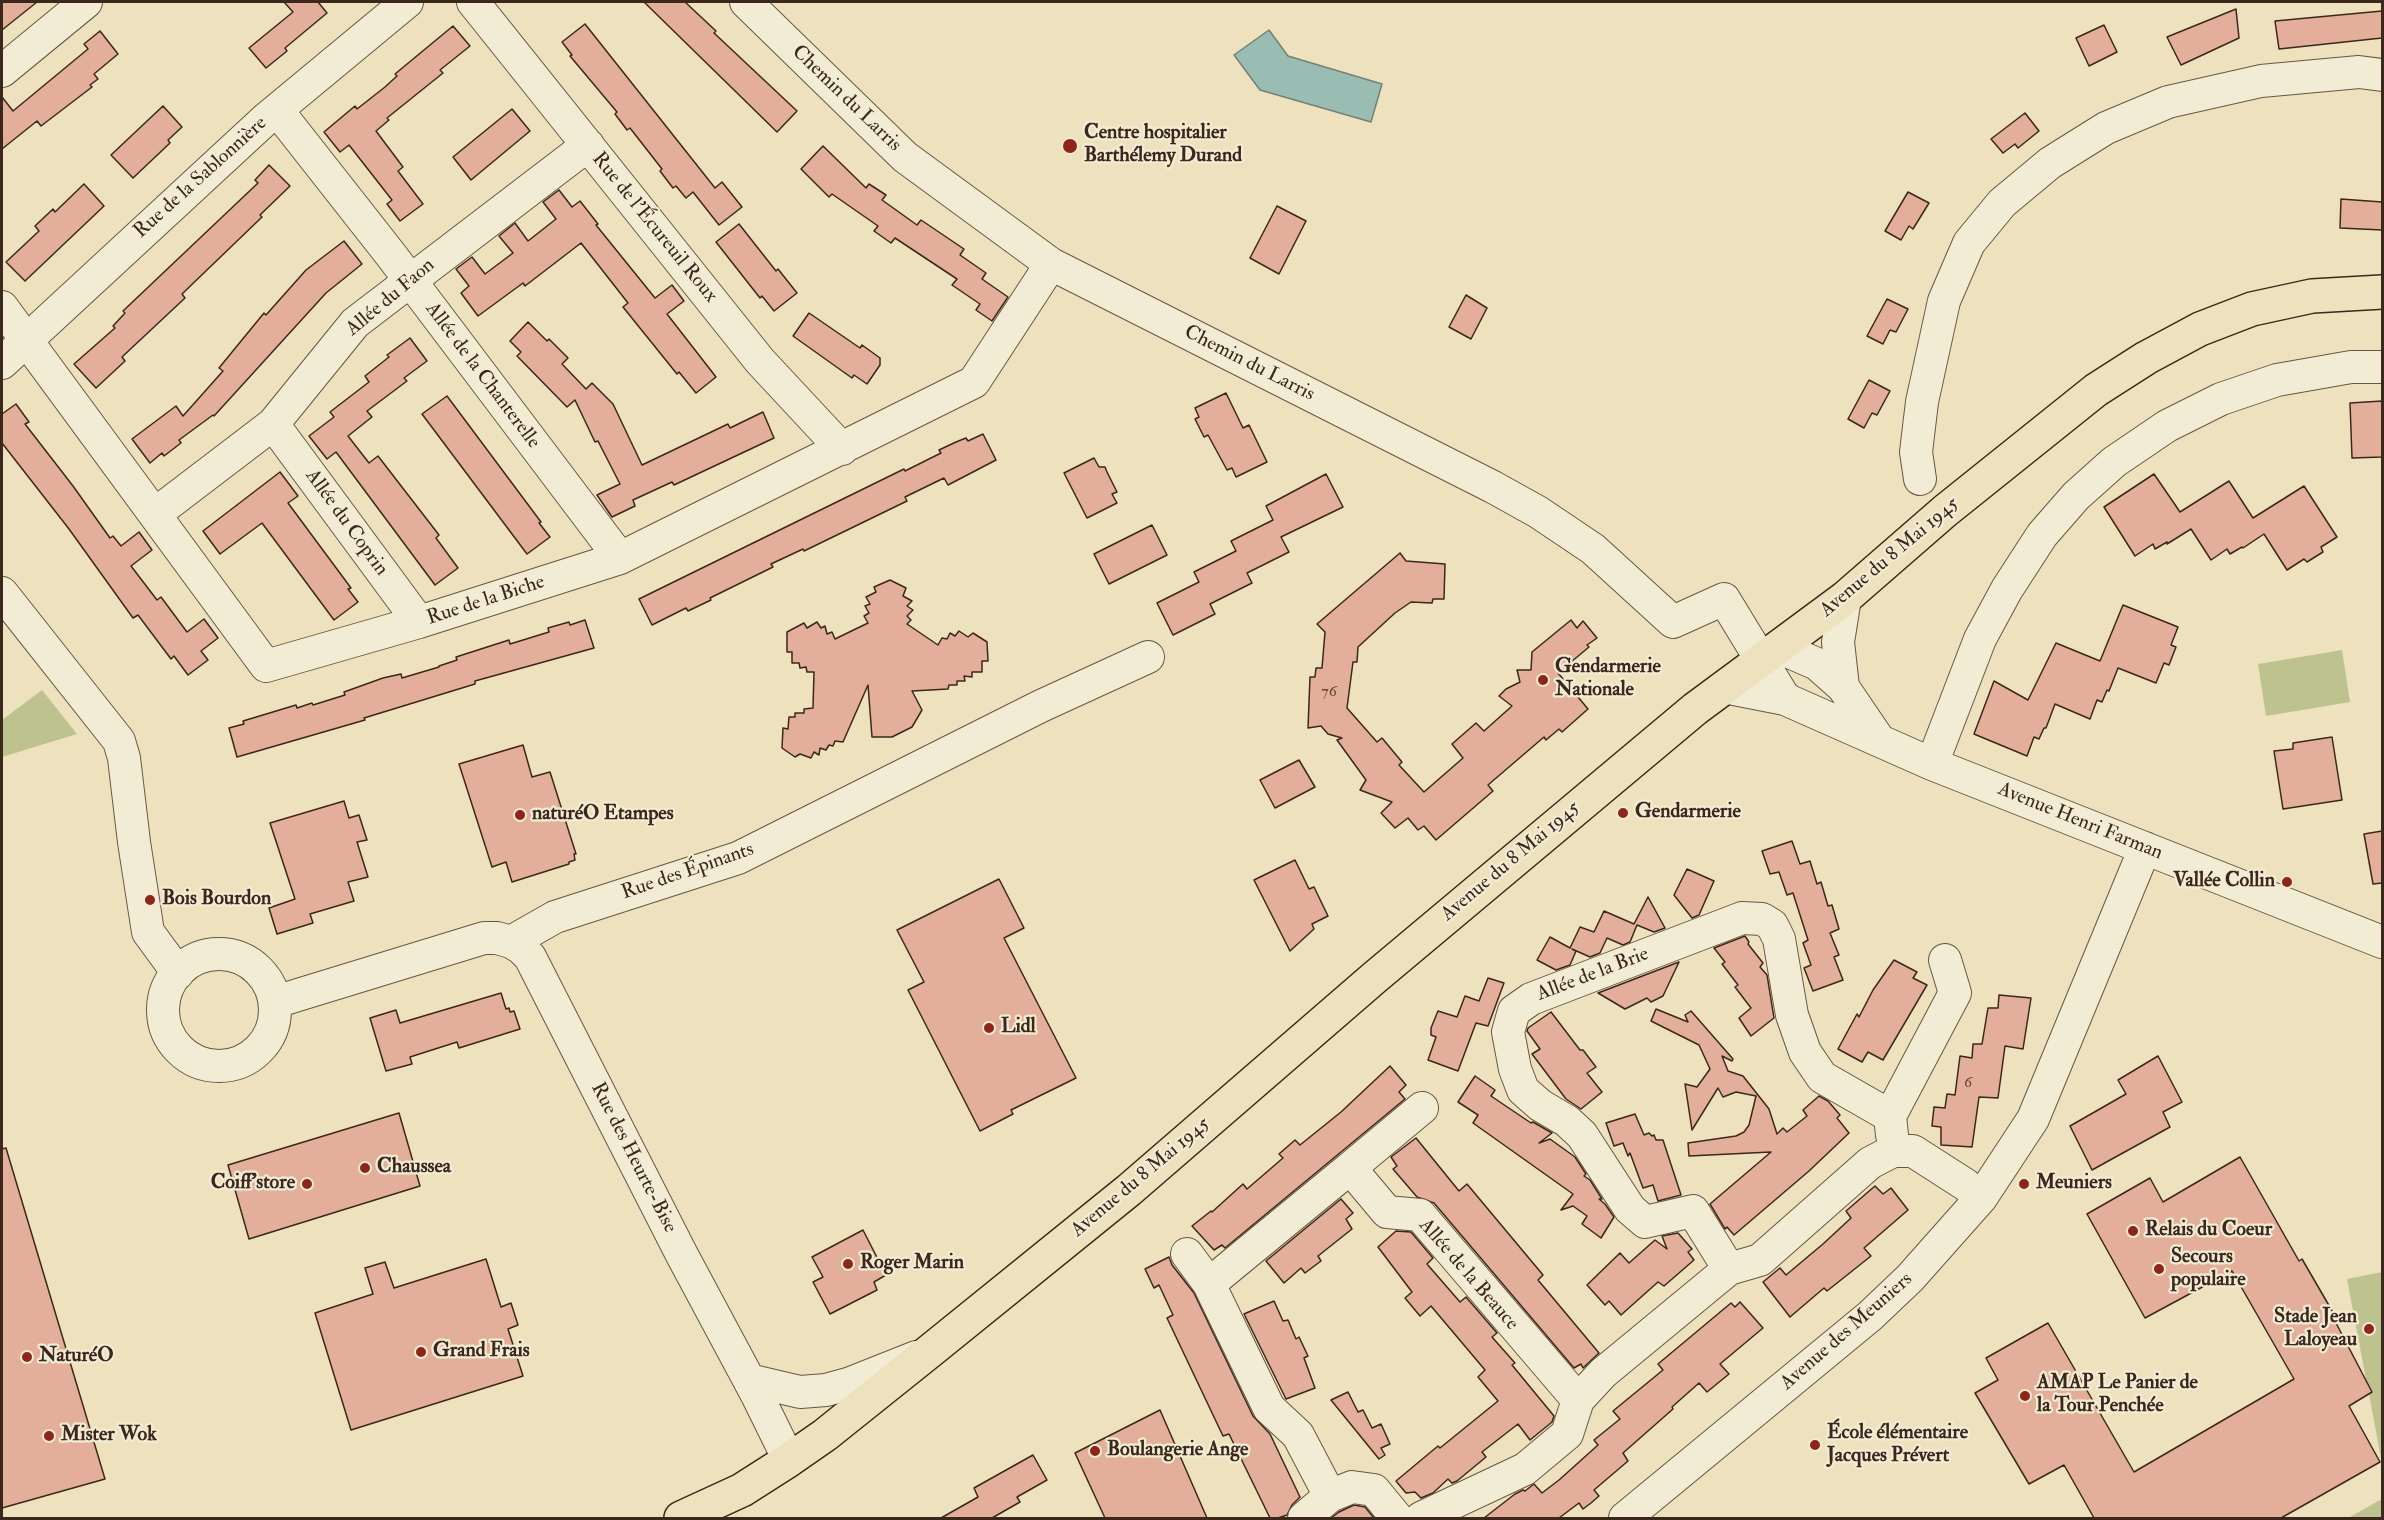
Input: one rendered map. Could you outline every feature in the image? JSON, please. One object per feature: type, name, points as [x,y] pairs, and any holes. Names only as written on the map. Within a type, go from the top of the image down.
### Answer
[{"type":"main road","name":"Avenue du 8 Mai 1945","points":[[681,1518],[742,1490],[825,1435],[1129,1190],[1506,866],[1724,687],[1845,598],[1945,511],[2096,390],[2146,358],[2200,329],[2252,309],[2312,296],[2382,292]]},
{"type":"street","points":[[2,71],[86,2]]},
{"type":"street","name":"Rue de la Sablonnière","points":[[2,363],[277,110],[407,2]]},
{"type":"street","name":"Rue de l'Écureuil Roux","points":[[473,2],[760,361],[842,448]]},
{"type":"street","name":"Chemin du Larris","points":[[746,2],[905,157],[1052,264],[1493,487],[1538,512],[1593,549],[1673,621],[1724,600],[1771,654]]},
{"type":"street","points":[[1920,479],[1916,452],[1922,402],[1944,301],[1969,243],[2002,203],[2050,163],[2106,128],[2168,102],[2261,81],[2360,72],[2382,75]]},
{"type":"street","name":"Allée de la Chanterelle","points":[[277,110],[620,558]]},
{"type":"street","name":"Allée du Faon","points":[[155,514],[273,424],[355,323],[588,145]]},
{"type":"street","name":"Rue de la Biche","points":[[2,307],[266,666],[419,622],[620,558],[974,382],[1052,264]]},
{"type":"street","points":[[1932,764],[1980,639],[2007,588],[2042,535],[2076,496],[2114,462],[2167,426],[2222,399],[2277,380],[2350,367],[2382,367]]},
{"type":"street","name":"Allée du Coprin","points":[[273,424],[419,622]]},
{"type":"street","points":[[2,593],[119,741],[124,758],[148,932],[178,973]]},
{"type":"street","points":[[1843,687],[1838,642],[1845,598]]},
{"type":"street","points":[[1785,699],[1771,654],[1817,664],[1843,687],[1879,740]]},
{"type":"street","name":"Rue des Épinants","points":[[511,942],[555,917],[738,858],[1041,706],[1148,657]]},
{"type":"street","name":"Avenue Henri Farman","points":[[1724,687],[1785,699],[1932,764],[2382,942]]},
{"type":"street","name":"Avenue des Meuniers","points":[[1625,1518],[1870,1316],[1910,1278],[1981,1198],[2033,1119],[2145,848]]},
{"type":"street","name":"Allée de la Brie","points":[[1729,1269],[1693,1211],[1645,1222],[1630,1209],[1582,1135],[1523,1090],[1515,1069],[1508,1032],[1514,1011],[1531,999],[1742,918],[1761,919],[1772,925],[1779,939],[1792,1016],[1804,1052],[1822,1077],[1890,1116]]},
{"type":"street","points":[[275,1002],[484,938],[497,938],[511,942]]},
{"type":"street","name":"Rue des Heurte-Bise","points":[[511,942],[530,957],[789,1460]]},
{"type":"street","points":[[209,955],[227,955],[244,960],[259,970],[269,985],[275,1002],[274,1021],[268,1038],[256,1053],[239,1063],[221,1066],[202,1064],[188,1057],[177,1046],[168,1033],[164,1018],[166,995],[178,973],[192,962],[209,955]]},
{"type":"street","points":[[1893,1151],[1890,1116],[1955,993],[1945,960]]},
{"type":"street","points":[[1209,1284],[1422,1108]]},
{"type":"street","points":[[1421,1518],[1525,1469],[1567,1434],[1578,1400],[1603,1373],[1729,1269],[1760,1260],[1870,1163],[1893,1151],[1913,1152],[1965,1185],[1981,1198]]},
{"type":"street","name":"Allée de la Beauce","points":[[1350,1168],[1387,1212],[1420,1215],[1578,1400]]},
{"type":"street","points":[[1187,1254],[1209,1284],[1269,1408],[1298,1435],[1330,1496]]},
{"type":"street","points":[[748,1380],[800,1392],[826,1390],[848,1384],[930,1351]]},
{"type":"street","points":[[1304,1518],[1330,1496],[1352,1487],[1374,1490],[1397,1518]]},
{"type":"green space","points":[[2342,650],[2350,702],[2266,716],[2258,664]]},
{"type":"green space","points":[[42,690],[77,734],[2,757],[2,720]]},
{"type":"green space","name":"Stade Jean Laloyeau","points":[[2382,1272],[2382,1464],[2369,1394],[2372,1392],[2366,1379],[2347,1279]]},
{"type":"green space","points":[[2382,1499],[2382,1518],[2348,1518]]},
{"type":"water","points":[[1269,30],[1288,56],[1382,84],[1371,122],[1260,90],[1234,55]]},
{"type":"building","points":[[2,2],[37,2],[2,30]]},
{"type":"building","points":[[284,2],[318,2],[327,13],[285,48],[287,51],[266,68],[249,48],[293,12]]},
{"type":"building","points":[[644,2],[685,2],[716,31],[714,33],[797,111],[777,132]]},
{"type":"building","points":[[2236,9],[2239,38],[2181,65],[2167,37]]},
{"type":"building","points":[[2382,11],[2382,38],[2279,49],[2275,21]]},
{"type":"building","points":[[585,24],[715,188],[722,182],[742,207],[719,225],[693,192],[686,198],[676,186],[673,188],[660,171],[662,169],[630,128],[627,130],[615,114],[617,112],[570,56],[572,55],[562,42]]},
{"type":"building","points":[[2104,25],[2117,52],[2089,66],[2076,38]]},
{"type":"building","points":[[453,26],[470,46],[440,70],[443,73],[387,118],[389,120],[376,131],[403,167],[398,171],[423,204],[400,221],[387,204],[392,200],[349,145],[340,152],[324,132],[355,106],[357,109],[385,87],[397,76],[395,74]]},
{"type":"building","points":[[100,31],[118,54],[94,74],[98,79],[90,85],[92,87],[41,126],[37,121],[2,149],[2,97],[13,111],[88,49],[84,44]]},
{"type":"building","points":[[163,106],[182,127],[168,140],[170,143],[133,178],[111,155]]},
{"type":"building","points":[[512,109],[530,131],[471,180],[453,157]]},
{"type":"building","points":[[2025,113],[2039,131],[2018,148],[2015,144],[2003,153],[1991,139]]},
{"type":"building","points":[[823,146],[866,188],[869,184],[886,195],[882,200],[917,225],[921,220],[964,249],[960,255],[986,273],[982,279],[1008,297],[992,321],[976,310],[980,304],[952,285],[957,279],[895,238],[891,243],[874,231],[878,226],[832,194],[829,197],[801,169]]},
{"type":"building","points":[[269,165],[290,186],[260,215],[262,217],[182,294],[185,298],[122,357],[125,361],[96,388],[74,364],[115,328],[113,326],[125,313],[123,311],[258,183],[255,180]]},
{"type":"building","points":[[84,184],[104,206],[25,281],[6,262],[39,231],[35,226],[53,209],[55,212]]},
{"type":"building","points":[[559,190],[572,207],[580,201],[598,224],[596,225],[655,298],[672,285],[684,301],[667,314],[716,377],[696,393],[679,372],[677,374],[623,307],[628,303],[581,243],[525,286],[523,283],[478,316],[461,293],[469,286],[456,269],[472,257],[485,274],[513,253],[499,236],[515,223],[528,241],[556,219],[543,202]]},
{"type":"building","points":[[1908,192],[1929,203],[1913,229],[1909,226],[1901,240],[1885,231]]},
{"type":"building","points":[[2341,199],[2382,202],[2382,230],[2340,228]]},
{"type":"building","points":[[1277,206],[1306,221],[1279,274],[1250,258]]},
{"type":"building","points":[[739,224],[776,271],[778,269],[797,293],[774,311],[762,296],[760,298],[716,242]]},
{"type":"building","points":[[344,241],[362,264],[326,293],[214,416],[179,440],[181,443],[164,456],[162,453],[150,463],[132,439],[176,406],[183,416],[223,371],[219,368],[264,313],[266,315],[306,270]]},
{"type":"building","points":[[1466,295],[1487,308],[1471,339],[1449,327]]},
{"type":"building","points":[[1887,299],[1908,309],[1896,332],[1890,330],[1883,344],[1867,336]]},
{"type":"building","points":[[809,313],[860,348],[862,345],[880,358],[880,365],[867,384],[854,375],[852,378],[793,336]]},
{"type":"building","points":[[528,322],[568,358],[562,364],[586,389],[592,383],[613,404],[642,465],[728,424],[730,428],[763,412],[774,438],[674,485],[672,482],[633,500],[635,506],[612,517],[597,495],[620,484],[598,441],[595,442],[575,400],[567,407],[517,356],[521,352],[510,341]]},
{"type":"building","points":[[410,338],[427,361],[404,378],[407,381],[367,411],[372,417],[348,436],[369,463],[378,456],[439,535],[436,538],[458,568],[435,585],[336,452],[327,459],[309,436],[334,417],[330,412],[369,382],[365,376],[389,357],[387,355]]},
{"type":"building","points":[[1869,380],[1890,391],[1877,415],[1872,413],[1864,428],[1848,419]]},
{"type":"building","points":[[1226,393],[1243,428],[1249,425],[1267,462],[1236,477],[1232,468],[1227,470],[1208,435],[1204,437],[1195,419],[1199,417],[1195,408]]},
{"type":"building","points":[[447,396],[550,537],[527,554],[422,414]]},
{"type":"building","points":[[2382,401],[2382,457],[2352,458],[2350,403]]},
{"type":"building","points":[[16,404],[29,422],[25,424],[110,538],[113,536],[121,546],[139,532],[152,550],[131,566],[157,600],[161,597],[187,632],[204,619],[218,638],[201,651],[208,660],[188,675],[174,656],[171,659],[138,615],[133,618],[69,529],[2,443],[2,414]]},
{"type":"building","points":[[983,434],[996,460],[948,485],[944,478],[905,497],[907,501],[804,551],[803,549],[771,564],[773,567],[710,598],[711,600],[688,611],[686,608],[652,625],[639,599],[904,469],[905,471],[941,453],[939,450],[966,438],[968,441]]},
{"type":"building","points":[[1094,458],[1099,467],[1105,467],[1117,492],[1112,494],[1117,503],[1087,518],[1064,473]]},
{"type":"building","points":[[280,472],[298,496],[288,503],[351,588],[348,589],[358,602],[334,620],[262,523],[220,554],[203,531]]},
{"type":"building","points":[[1326,474],[1343,507],[1281,537],[1289,552],[1247,573],[1252,583],[1210,604],[1215,614],[1173,635],[1157,603],[1199,582],[1194,572],[1236,551],[1231,541],[1273,520],[1266,506]]},
{"type":"building","points":[[2154,474],[2180,512],[2229,481],[2253,518],[2304,486],[2337,537],[2321,547],[2323,552],[2307,562],[2304,559],[2287,570],[2264,534],[2243,548],[2230,554],[2227,549],[2211,560],[2191,529],[2167,544],[2167,542],[2155,549],[2153,544],[2135,556],[2104,507]]},
{"type":"building","points":[[1152,525],[1167,555],[1109,584],[1094,554]]},
{"type":"building","points":[[1400,553],[1406,561],[1445,564],[1444,599],[1433,599],[1432,603],[1411,602],[1395,613],[1358,647],[1357,662],[1353,662],[1347,708],[1377,742],[1382,738],[1402,762],[1399,765],[1424,792],[1463,758],[1452,744],[1476,723],[1484,731],[1512,706],[1499,696],[1506,689],[1520,682],[1517,670],[1531,670],[1532,652],[1571,620],[1577,628],[1583,621],[1597,638],[1558,673],[1588,709],[1562,732],[1559,729],[1546,740],[1544,737],[1488,785],[1493,791],[1436,840],[1424,826],[1418,830],[1408,818],[1395,828],[1381,813],[1392,802],[1360,790],[1366,780],[1337,740],[1342,738],[1328,734],[1321,726],[1308,728],[1310,677],[1315,677],[1316,668],[1322,668],[1325,632],[1317,624]]},
{"type":"building","points":[[890,580],[906,588],[903,596],[912,601],[907,606],[913,610],[907,616],[911,620],[907,624],[938,645],[942,638],[947,639],[950,633],[955,636],[959,631],[968,637],[973,633],[987,642],[988,661],[982,661],[982,672],[972,672],[972,677],[964,676],[965,681],[957,681],[957,685],[949,685],[948,689],[912,691],[922,710],[912,727],[892,737],[872,737],[868,685],[843,742],[835,741],[833,746],[829,745],[826,750],[820,748],[819,755],[814,752],[811,758],[800,754],[795,757],[782,748],[783,728],[788,729],[789,717],[795,717],[795,713],[804,713],[804,709],[813,708],[814,672],[807,672],[806,667],[800,668],[799,663],[792,663],[792,652],[787,652],[787,632],[804,623],[807,628],[817,622],[821,628],[825,626],[827,634],[832,632],[835,639],[868,623],[864,616],[869,613],[865,606],[870,604],[866,597],[876,592],[874,587]]},
{"type":"building","points":[[2123,605],[2178,627],[2171,645],[2176,647],[2169,665],[2164,663],[2156,683],[2118,668],[2109,691],[2107,690],[2102,702],[2097,700],[2090,719],[2055,704],[2046,728],[2039,739],[2034,737],[2027,756],[1974,734],[1994,681],[2028,700],[2056,643],[2100,661]]},
{"type":"building","points":[[585,620],[594,648],[475,681],[475,684],[364,718],[365,720],[237,757],[229,728],[244,724],[243,721],[296,705],[297,708],[312,703],[313,705],[345,695],[344,692],[383,678],[401,674],[402,678],[439,667],[457,660],[456,657],[509,640],[510,644],[549,632],[548,628]]},
{"type":"building","points":[[2332,737],[2342,800],[2283,809],[2274,751],[2293,749],[2293,743]]},
{"type":"building","name":"naturéO Etampes","points":[[523,745],[532,777],[550,772],[576,854],[574,854],[575,860],[569,864],[512,882],[506,862],[492,867],[459,764]]},
{"type":"building","points":[[1299,760],[1315,787],[1275,808],[1260,780]]},
{"type":"building","points":[[344,801],[349,818],[359,815],[367,840],[357,842],[368,877],[348,882],[354,901],[310,914],[313,923],[277,934],[269,908],[295,899],[270,823]]},
{"type":"building","points":[[2382,831],[2382,883],[2373,884],[2364,834]]},
{"type":"building","points":[[1792,841],[1800,864],[1810,861],[1817,884],[1821,882],[1828,906],[1832,905],[1839,929],[1830,933],[1839,955],[1834,957],[1843,980],[1813,991],[1804,968],[1811,965],[1803,943],[1808,940],[1793,893],[1787,895],[1779,872],[1770,874],[1762,851]]},
{"type":"building","points":[[1295,860],[1309,889],[1314,887],[1328,916],[1312,924],[1314,929],[1290,951],[1254,880]]},
{"type":"building","points":[[1687,869],[1714,881],[1699,915],[1692,918],[1674,895]]},
{"type":"building","name":"Lidl","points":[[999,879],[1024,928],[1004,938],[1076,1078],[1011,1110],[1013,1114],[980,1131],[908,990],[924,982],[897,930]]},
{"type":"building","points":[[1648,897],[1665,928],[1654,932],[1637,925],[1630,942],[1623,945],[1607,938],[1600,953],[1590,957],[1572,949],[1576,951],[1570,965],[1556,970],[1537,960],[1550,937],[1570,948],[1580,927],[1594,932],[1604,911],[1634,924]]},
{"type":"building","points":[[1745,936],[1748,944],[1763,963],[1760,967],[1767,975],[1774,1018],[1751,1036],[1739,1018],[1751,1008],[1735,987],[1738,985],[1722,964],[1725,962],[1714,948]]},
{"type":"building","points":[[1894,960],[1917,972],[1913,978],[1927,985],[1883,1060],[1868,1052],[1862,1062],[1838,1049],[1857,1014],[1859,1017],[1873,990]]},
{"type":"building","points":[[1679,962],[1663,996],[1651,1002],[1647,998],[1625,1009],[1598,993]]},
{"type":"building","points":[[1488,978],[1504,983],[1488,1026],[1476,1023],[1458,1071],[1428,1060],[1436,1037],[1431,1035],[1431,1028],[1438,1011],[1457,1017],[1465,996],[1479,1001]]},
{"type":"building","points":[[501,993],[506,1009],[509,1008],[510,1012],[514,1011],[520,1029],[459,1048],[457,1042],[410,1057],[412,1064],[386,1071],[370,1018],[396,1010],[400,1023]]},
{"type":"building","points":[[1999,995],[2031,998],[2023,1049],[2005,1046],[1998,1098],[1979,1097],[1972,1147],[1941,1145],[1941,1127],[1932,1126],[1934,1107],[1945,1108],[1947,1094],[1955,1095],[1960,1056],[1972,1058],[1973,1044],[1982,1044],[1988,1008],[1998,1008]]},
{"type":"building","points":[[1656,1009],[1688,1022],[1685,1015],[1691,1011],[1733,1059],[1732,1061],[1722,1056],[1728,1071],[1743,1076],[1769,1109],[1777,1134],[1783,1128],[1787,1132],[1807,1116],[1803,1110],[1819,1096],[1828,1101],[1840,1115],[1837,1118],[1849,1133],[1809,1171],[1734,1235],[1727,1227],[1725,1229],[1710,1204],[1771,1152],[1689,1156],[1688,1143],[1736,1136],[1744,1132],[1749,1125],[1756,1096],[1736,1092],[1723,1097],[1718,1088],[1692,1130],[1685,1084],[1697,1087],[1710,1069],[1699,1045],[1651,1021]]},
{"type":"building","points":[[1551,1012],[1596,1067],[1587,1073],[1602,1092],[1581,1109],[1566,1099],[1532,1054],[1540,1049],[1527,1031],[1528,1028]]},
{"type":"building","points":[[2158,1056],[2182,1102],[2163,1112],[2170,1127],[2092,1170],[2070,1126],[2126,1094],[2118,1080]]},
{"type":"building","points":[[1390,1066],[1406,1085],[1399,1092],[1405,1099],[1225,1248],[1222,1245],[1214,1250],[1192,1226],[1212,1212],[1243,1184],[1247,1189],[1283,1158],[1279,1154],[1295,1140],[1300,1145],[1341,1112]]},
{"type":"building","points":[[1475,1076],[1495,1090],[1491,1096],[1531,1123],[1552,1133],[1539,1143],[1550,1139],[1575,1157],[1586,1174],[1584,1176],[1590,1180],[1602,1199],[1599,1199],[1614,1217],[1601,1238],[1582,1224],[1587,1216],[1573,1206],[1561,1210],[1573,1194],[1473,1123],[1478,1115],[1458,1102]]},
{"type":"building","points":[[399,1113],[420,1186],[249,1239],[228,1165]]},
{"type":"building","points":[[1635,1114],[1644,1135],[1649,1133],[1654,1135],[1656,1140],[1663,1140],[1681,1195],[1658,1201],[1653,1185],[1643,1188],[1630,1153],[1628,1156],[1623,1143],[1614,1146],[1606,1123]]},
{"type":"building","points":[[1416,1138],[1459,1191],[1467,1184],[1543,1275],[1538,1280],[1599,1353],[1583,1368],[1581,1364],[1574,1368],[1434,1203],[1417,1197],[1393,1169],[1397,1166],[1391,1157]]},
{"type":"building","points":[[6,1148],[105,1479],[2,1508],[2,1149]]},
{"type":"building","points":[[2240,1157],[2299,1261],[2302,1259],[2338,1321],[2336,1323],[2372,1392],[2349,1406],[2380,1462],[2281,1518],[2094,1518],[2064,1465],[2029,1484],[1975,1393],[1998,1380],[1986,1358],[2048,1323],[2134,1472],[2294,1379],[2232,1271],[2145,1318],[2087,1214],[2150,1178],[2163,1202]]},
{"type":"building","points":[[1875,1186],[1883,1194],[1891,1188],[1908,1210],[1864,1248],[1871,1256],[1827,1291],[1824,1288],[1790,1317],[1763,1282],[1780,1268],[1786,1275],[1823,1244],[1851,1218],[1846,1211]]},
{"type":"building","points":[[1341,1199],[1353,1213],[1346,1219],[1352,1229],[1318,1256],[1321,1261],[1305,1273],[1301,1268],[1284,1283],[1266,1261]]},
{"type":"building","points":[[863,1230],[886,1275],[874,1282],[877,1290],[830,1314],[813,1282],[823,1277],[812,1257]]},
{"type":"building","points":[[1396,1231],[1411,1232],[1433,1258],[1427,1264],[1460,1302],[1466,1297],[1497,1333],[1492,1337],[1515,1363],[1512,1365],[1554,1416],[1552,1422],[1530,1440],[1518,1424],[1482,1452],[1486,1457],[1457,1481],[1452,1483],[1448,1479],[1433,1493],[1421,1498],[1415,1492],[1406,1493],[1396,1481],[1498,1401],[1478,1377],[1485,1370],[1431,1306],[1420,1316],[1405,1298],[1412,1292],[1378,1247]]},
{"type":"building","points":[[1678,1233],[1692,1249],[1688,1252],[1694,1260],[1664,1286],[1658,1282],[1621,1315],[1609,1301],[1605,1305],[1587,1285],[1620,1253],[1629,1263],[1655,1240],[1667,1249],[1662,1236]]},
{"type":"building","points":[[1169,1257],[1172,1265],[1194,1293],[1253,1416],[1270,1434],[1300,1497],[1292,1505],[1287,1515],[1270,1518],[1229,1434],[1223,1436],[1167,1318],[1173,1315],[1159,1285],[1154,1288],[1145,1269]]},
{"type":"building","name":"Grand Frais","points":[[486,1259],[501,1307],[511,1303],[518,1325],[508,1329],[523,1376],[351,1430],[315,1313],[373,1294],[365,1268],[385,1262],[394,1288]]},
{"type":"building","points":[[1274,1301],[1283,1321],[1288,1320],[1296,1339],[1299,1337],[1308,1356],[1304,1358],[1315,1388],[1286,1399],[1244,1314]]},
{"type":"building","points":[[1740,1302],[1763,1328],[1720,1364],[1729,1374],[1707,1392],[1699,1383],[1672,1407],[1673,1409],[1623,1453],[1628,1461],[1594,1490],[1599,1496],[1591,1503],[1583,1509],[1579,1503],[1559,1518],[1484,1518],[1515,1494],[1525,1491],[1534,1484],[1542,1493],[1559,1480],[1598,1445],[1594,1440],[1620,1419],[1613,1411],[1663,1370],[1658,1364],[1731,1303],[1735,1307]]},
{"type":"building","points":[[1348,1392],[1358,1412],[1363,1410],[1372,1428],[1381,1424],[1390,1444],[1381,1448],[1385,1455],[1379,1459],[1331,1400]]},
{"type":"building","points":[[1160,1410],[1207,1518],[1105,1518],[1075,1453]]},
{"type":"building","points":[[1033,1455],[1047,1480],[1017,1497],[1020,1502],[992,1518],[941,1518],[978,1497],[974,1488]]},
{"type":"building","points":[[1354,1505],[1365,1507],[1374,1518],[1331,1518],[1339,1512]]},
{"type":"place","name":"Centre hospitalier Barthélemy Durand","points":[[1070,146]]},
{"type":"place","name":"Gendarmerie Nationale","points":[[1543,680]]},
{"type":"place","name":"Gendarmerie","points":[[1623,813]]},
{"type":"place","name":"naturéO Etampes","points":[[520,815]]},
{"type":"place","name":"Vallée Collin","points":[[2287,882]]},
{"type":"place","name":"Bois Bourdon","points":[[150,900]]},
{"type":"place","name":"Lidl","points":[[989,1028]]},
{"type":"place","name":"Chaussea","points":[[365,1168]]},
{"type":"place","name":"Coiff'store","points":[[307,1184]]},
{"type":"place","name":"Meuniers","points":[[2024,1184]]},
{"type":"place","name":"Relais du Coeur","points":[[2133,1231]]},
{"type":"place","name":"Roger Marin","points":[[848,1264]]},
{"type":"place","name":"Secours populaire","points":[[2159,1269]]},
{"type":"place","name":"Stade Jean Laloyeau","points":[[2369,1329]]},
{"type":"place","name":"Grand Frais","points":[[421,1352]]},
{"type":"place","name":"NaturéO","points":[[27,1357]]},
{"type":"place","name":"AMAP Le Panier de la Tour Penchée","points":[[2025,1396]]},
{"type":"place","name":"Mister Wok","points":[[49,1436]]},
{"type":"place","name":"École élémentaire Jacques Prévert","points":[[1815,1445]]},
{"type":"place","name":"Boulangerie Ange","points":[[1095,1451]]}]
